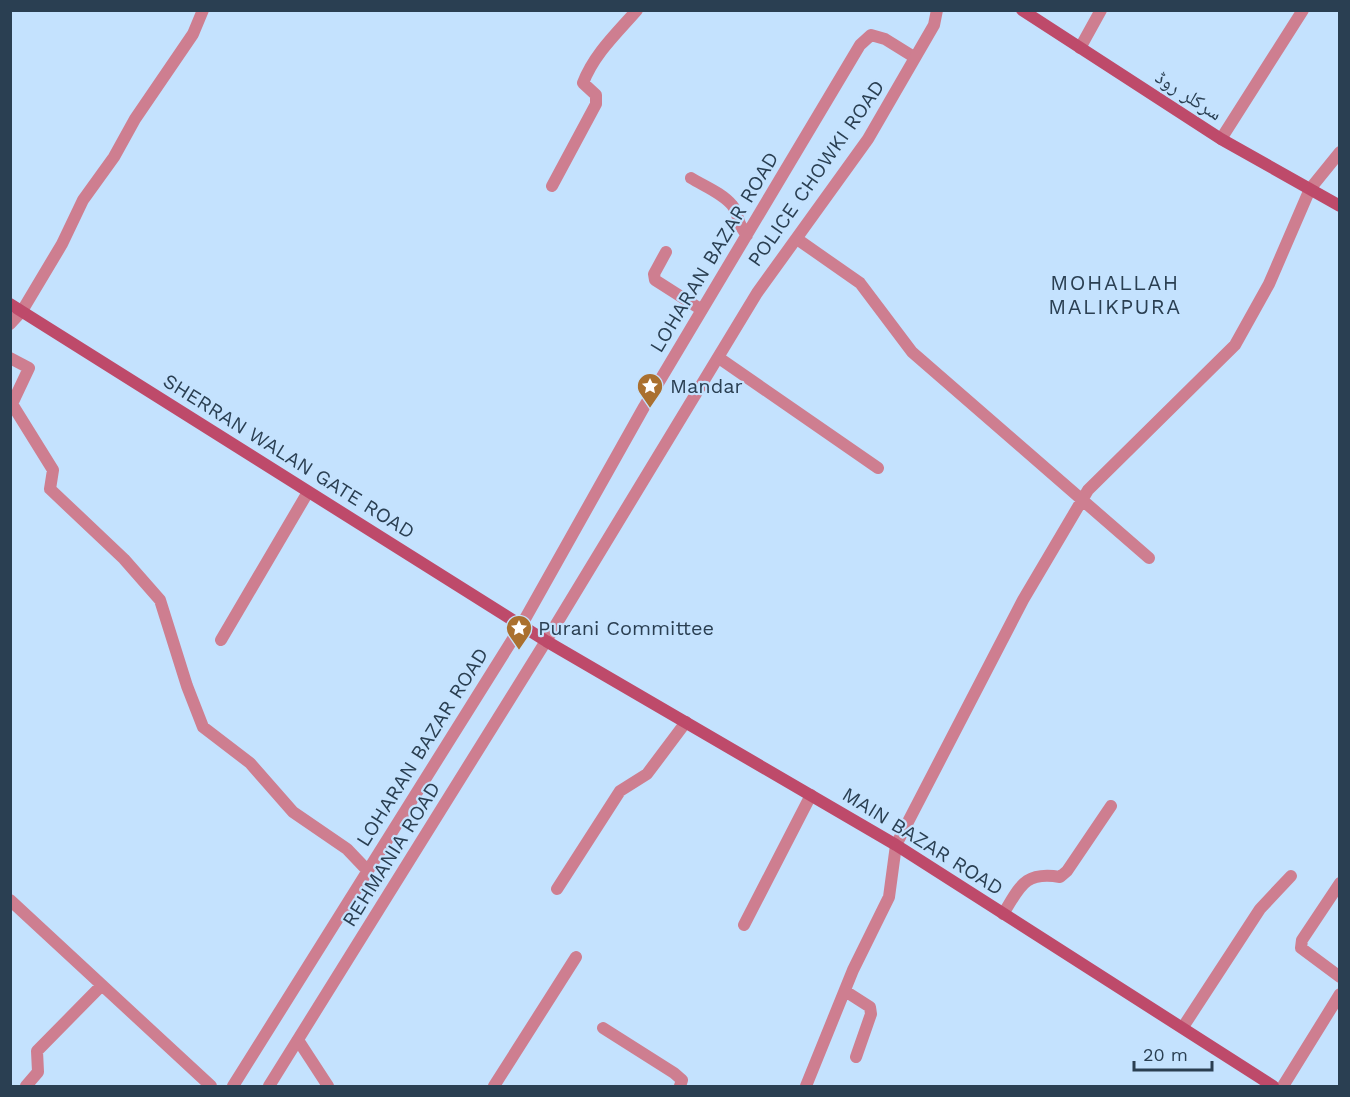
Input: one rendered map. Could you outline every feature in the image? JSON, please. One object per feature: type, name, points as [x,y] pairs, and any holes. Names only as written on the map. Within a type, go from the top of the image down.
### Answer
[{"type":"main road","name":"سرکلر روڈ","points":[[1022,10],[1221,139],[1340,206]]},
{"type":"main road","name":"SHERRAN WALAN GATE ROAD","points":[[10,304],[546,641]]},
{"type":"main road","name":"MAIN BAZAR ROAD","points":[[546,641],[896,845],[1183,1028],[1258,1083],[1273,1086]]},
{"type":"street","points":[[10,324],[22,311],[62,244],[83,200],[114,157],[135,119],[193,34],[203,10]]},
{"type":"street","points":[[552,186],[596,104],[596,95],[583,82],[585,77],[597,55],[637,10]]},
{"type":"street","name":"POLICE CHOWKI ROAD","points":[[719,358],[757,293],[868,139],[934,26],[937,10]]},
{"type":"street","points":[[1080,48],[1101,10]]},
{"type":"street","points":[[1221,139],[1303,10]]},
{"type":"street","name":"LOHARAN BAZAR ROAD","points":[[233,1086],[521,626],[702,310],[860,45],[871,35],[885,39],[914,57]]},
{"type":"street","points":[[806,1086],[845,991],[889,897],[896,845],[1023,600],[1088,490],[1235,345],[1269,284],[1310,189],[1340,153]]},
{"type":"street","points":[[691,178],[732,204],[739,227],[747,235]]},
{"type":"street","points":[[797,239],[860,283],[912,352],[1149,558]]},
{"type":"street","points":[[666,252],[654,274],[655,280],[702,310]]},
{"type":"street","points":[[10,358],[29,368],[12,404],[53,470],[50,489],[124,559],[160,600],[187,686],[203,727],[250,763],[293,812],[347,849],[368,871]]},
{"type":"street","points":[[546,641],[719,358],[878,468]]},
{"type":"street","points":[[221,640],[308,492]]},
{"type":"street","name":"REHMANIA ROAD","points":[[269,1086],[546,641]]},
{"type":"street","points":[[557,889],[620,791],[646,774],[686,722]]},
{"type":"street","points":[[744,925],[811,795]]},
{"type":"street","points":[[1003,914],[1022,884],[1031,877],[1045,874],[1060,877],[1067,871],[1111,806]]},
{"type":"street","points":[[1183,1028],[1260,909],[1291,876]]},
{"type":"street","points":[[1340,883],[1302,940],[1301,948],[1340,977]]},
{"type":"street","points":[[10,900],[211,1086]]},
{"type":"street","points":[[494,1086],[576,957]]},
{"type":"street","points":[[26,1086],[38,1072],[37,1051],[102,985]]},
{"type":"street","points":[[845,991],[870,1007],[871,1014],[856,1057]]},
{"type":"street","points":[[1283,1086],[1340,994]]},
{"type":"street","points":[[603,1029],[674,1073],[682,1080],[680,1086]]},
{"type":"street","points":[[298,1040],[327,1086]]},
{"type":"place","name":"Mandar","points":[[650,409]]},
{"type":"place","name":"Purani Committee","points":[[519,651]]},
{"type":"district","name":"MOHALLAH MALIKPURA","points":[[1115,294]]}]
